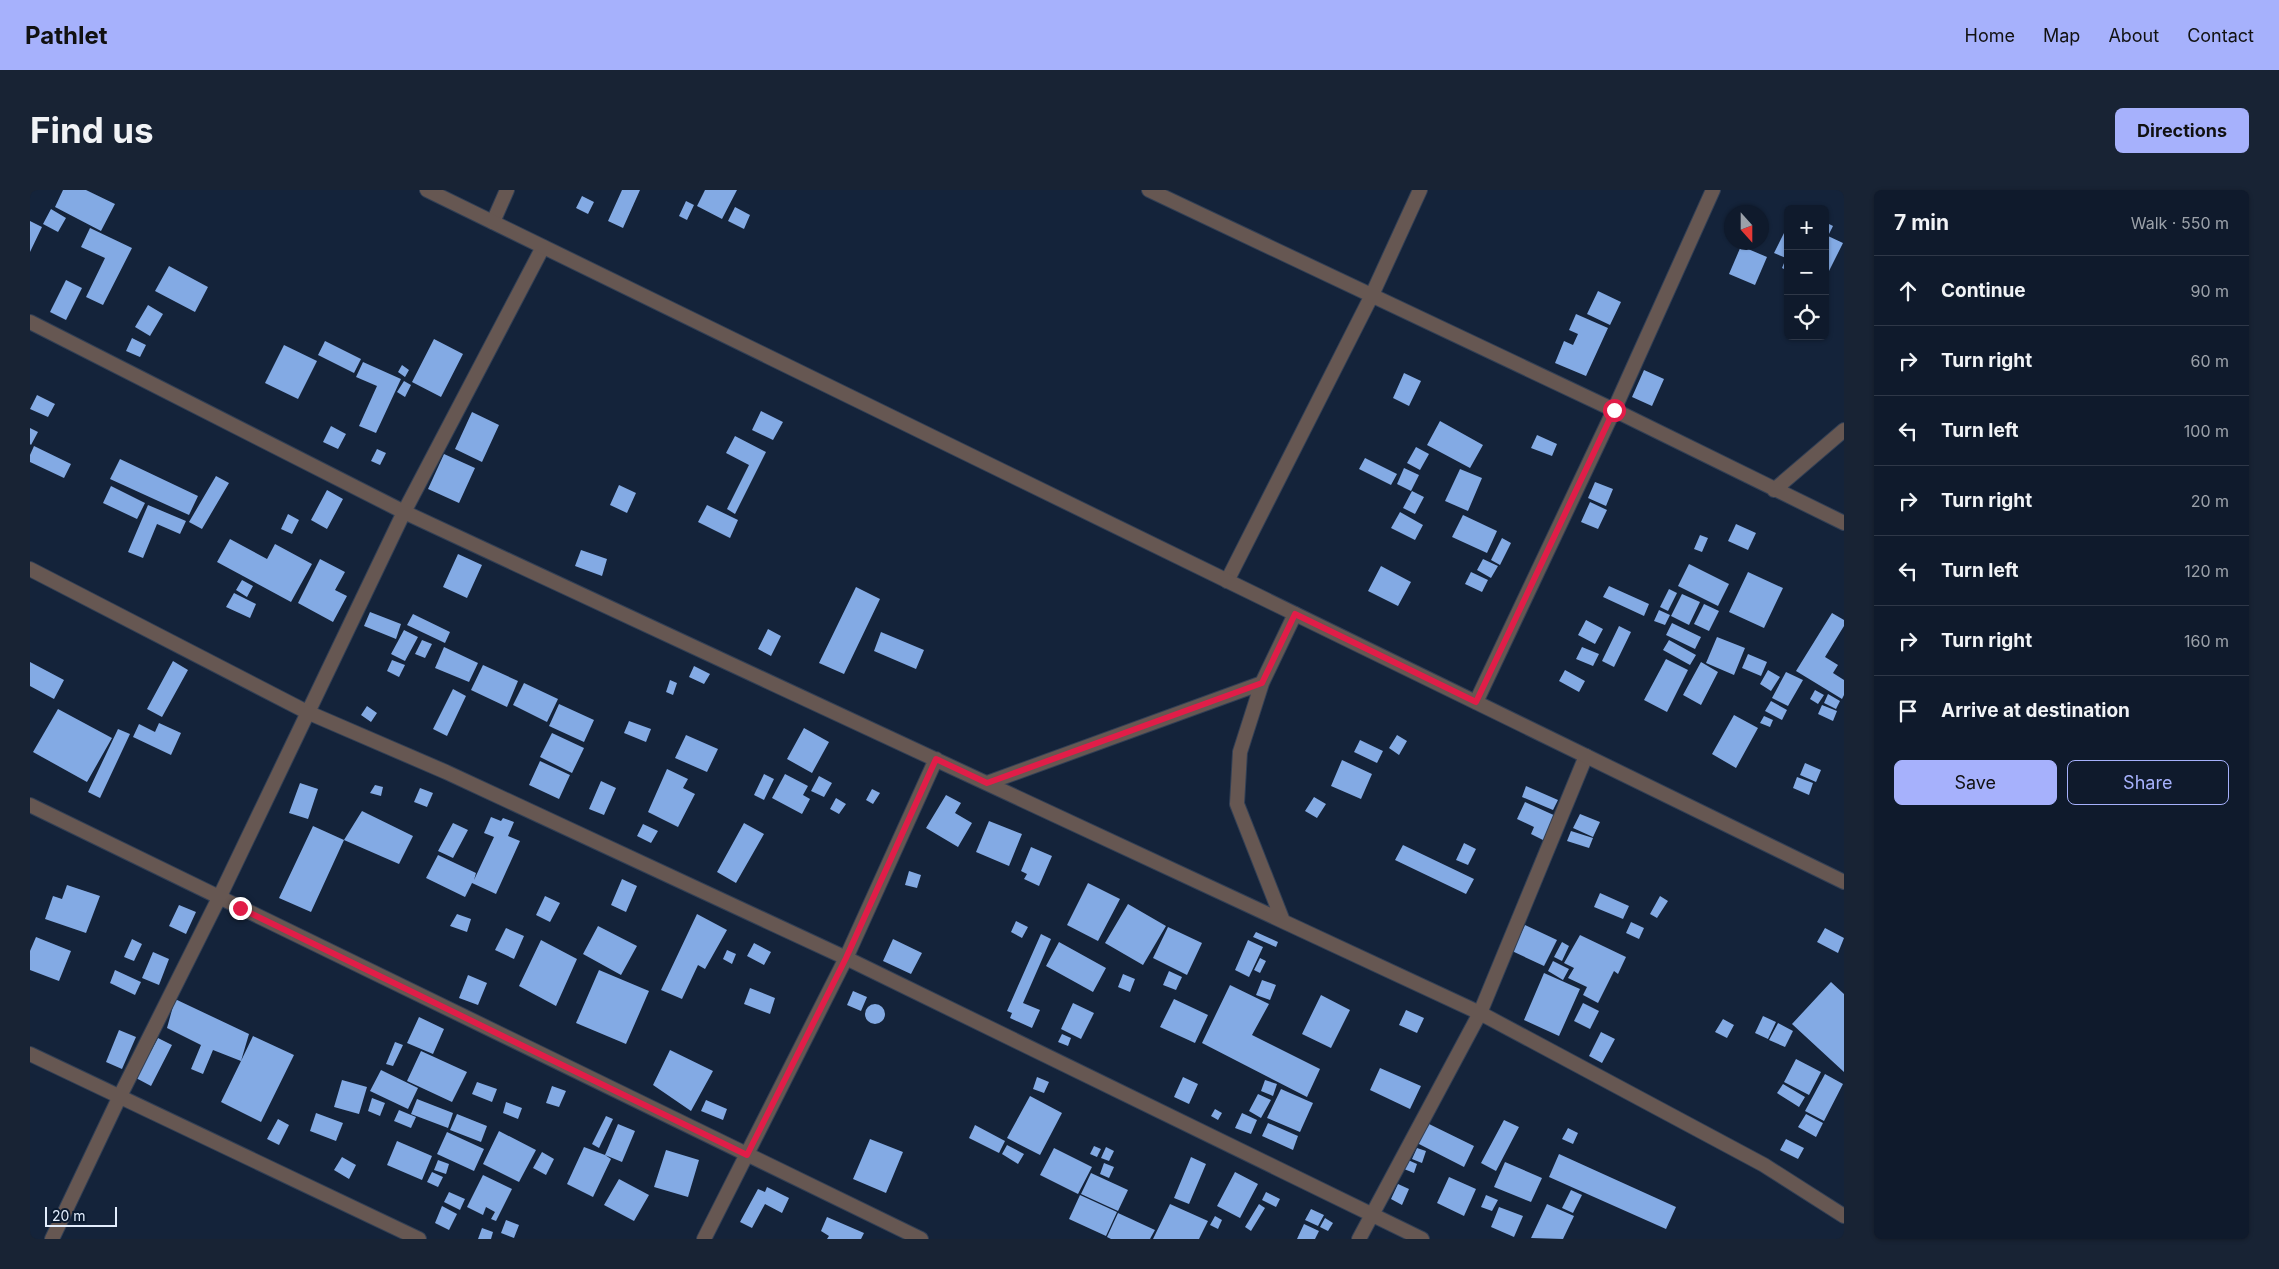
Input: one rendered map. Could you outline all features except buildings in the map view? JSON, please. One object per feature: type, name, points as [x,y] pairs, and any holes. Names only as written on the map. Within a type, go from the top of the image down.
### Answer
[{"type":"street","points":[[427,190],[1844,882]]},
{"type":"street","points":[[493,222],[507,190]]},
{"type":"street","points":[[1149,190],[1614,410],[1844,523]]},
{"type":"street","points":[[1227,581],[1371,296],[1420,190]]},
{"type":"street","points":[[1476,702],[1614,410],[1713,190]]},
{"type":"street","points":[[52,1239],[120,1096],[219,898],[404,512],[543,247]]},
{"type":"street","points":[[30,322],[404,512],[1480,1014],[1764,1165],[1844,1216]]},
{"type":"street","points":[[1774,490],[1844,430]]},
{"type":"street","points":[[30,569],[307,712],[446,772],[846,958],[1422,1239]]},
{"type":"street","points":[[1283,921],[1237,804],[1240,752],[1262,683],[1295,614]]},
{"type":"street","points":[[987,783],[1262,683]]},
{"type":"street","points":[[1359,1239],[1370,1215],[1480,1014],[1586,756]]},
{"type":"street","points":[[704,1239],[846,958],[936,759]]},
{"type":"street","points":[[30,805],[921,1239]]},
{"type":"street","points":[[30,1054],[419,1239]]},
{"type":"route","points":[[240,908],[747,1155],[846,958],[936,759],[987,783],[1262,683],[1295,614],[1476,702],[1614,410]]}]
